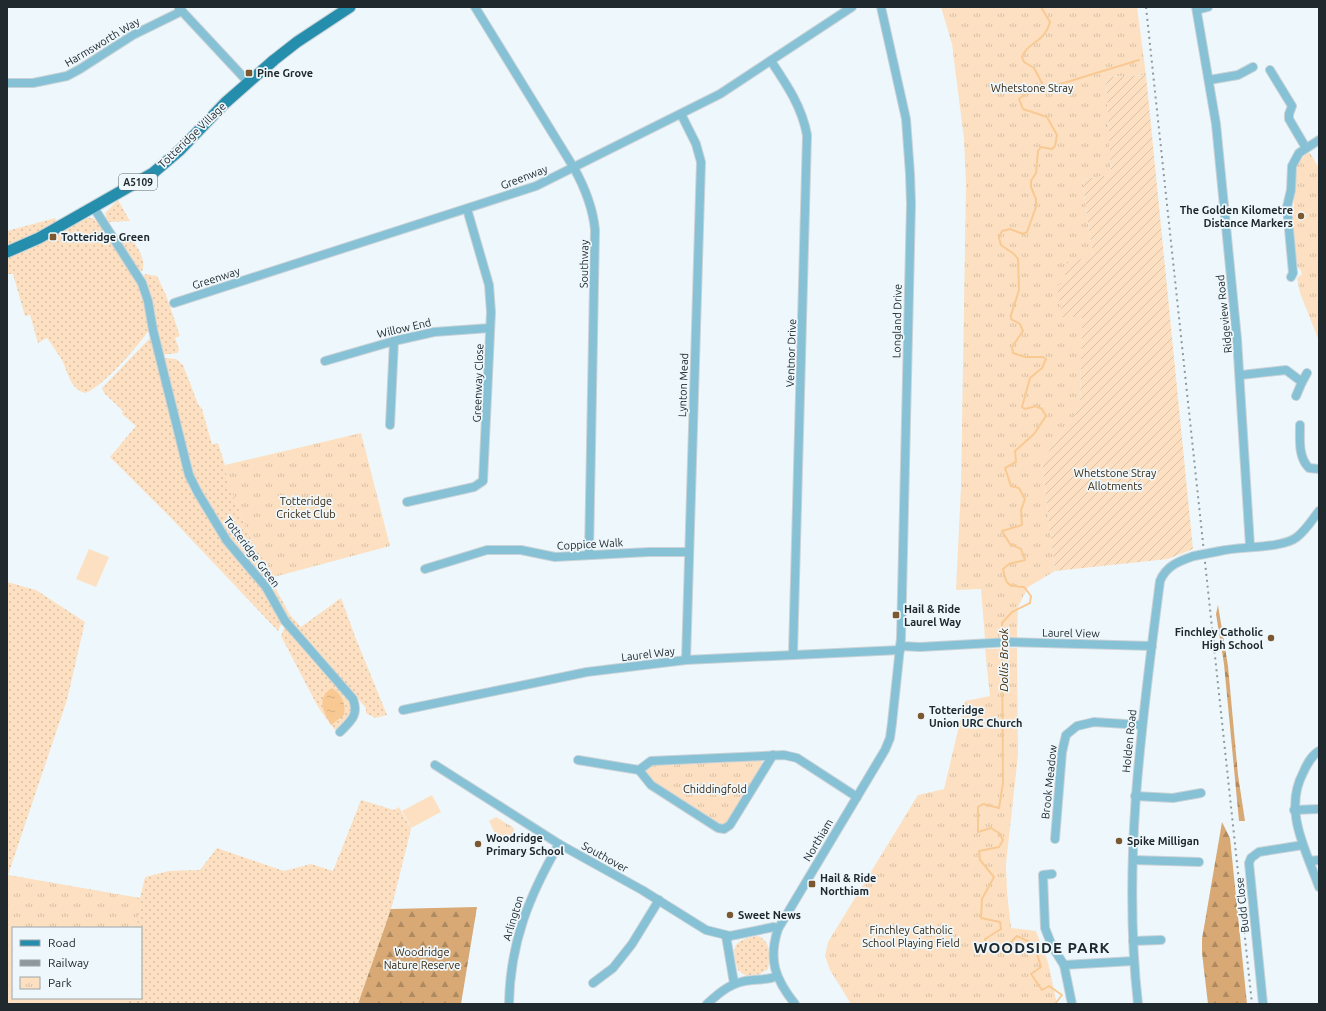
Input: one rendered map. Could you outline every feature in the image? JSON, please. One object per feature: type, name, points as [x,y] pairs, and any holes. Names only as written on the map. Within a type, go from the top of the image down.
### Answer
[{"type":"main road","name":"A5109","points":[[248,82],[297,42],[350,7]]},
{"type":"main road","name":"Totteridge Village","points":[[7,252],[39,238],[153,173],[168,161],[248,82]]},
{"type":"street","name":"Southway","points":[[475,7],[574,168],[586,190],[594,218],[589,554]]},
{"type":"street","name":"Greenway","points":[[174,303],[536,186],[720,94],[852,7]]},
{"type":"street","name":"Longland Drive","points":[[881,7],[902,96],[910,174],[900,645]]},
{"type":"street","points":[[1197,9],[1208,7]]},
{"type":"street","points":[[180,9],[248,82]]},
{"type":"street","name":"Harmsworth Way","points":[[7,83],[40,82],[67,76],[133,35],[180,9]]},
{"type":"street","name":"Ridgeview Road","points":[[1197,9],[1216,124],[1241,375],[1250,546]]},
{"type":"street","name":"Ventnor Drive","points":[[771,61],[798,105],[804,118],[807,135],[793,654]]},
{"type":"street","points":[[1209,80],[1238,75],[1253,67]]},
{"type":"street","points":[[1270,70],[1292,106],[1289,119],[1306,148]]},
{"type":"street","name":"Lynton Mead","points":[[681,114],[696,144],[701,162],[686,660]]},
{"type":"street","points":[[1291,277],[1293,273],[1287,207],[1291,190],[1294,160],[1299,153],[1319,140]]},
{"type":"street","name":"Totteridge Green","points":[[94,208],[142,283],[148,301],[158,351],[189,475],[227,541],[266,587],[285,621],[310,652],[334,676],[353,699],[356,708],[354,715],[340,732]]},
{"type":"street","name":"Greenway Close","points":[[407,502],[474,487],[483,482],[490,328],[489,285],[467,209]]},
{"type":"street","name":"Willow End","points":[[325,361],[394,341],[434,332],[490,328]]},
{"type":"street","points":[[390,425],[394,341]]},
{"type":"street","points":[[1241,375],[1286,370],[1302,382]]},
{"type":"street","points":[[1296,396],[1307,373]]},
{"type":"street","points":[[1300,425],[1301,456],[1304,463],[1309,468],[1319,469]]},
{"type":"street","name":"Holden Road","points":[[1138,1004],[1133,961],[1133,860],[1135,796],[1141,725],[1162,576],[1173,565],[1194,556],[1250,546],[1279,544],[1292,540],[1303,531],[1319,511]]},
{"type":"street","name":"Coppice Walk","points":[[425,569],[487,550],[521,550],[555,557],[589,554],[689,552]]},
{"type":"street","name":"Laurel View","points":[[989,643],[1010,642],[1152,646]]},
{"type":"street","name":"Laurel Way","points":[[403,710],[587,672],[686,660],[793,654],[900,645],[920,647],[989,643]]},
{"type":"street","name":"Northiam","points":[[777,976],[773,953],[778,928],[858,796],[885,750],[890,738],[900,645]]},
{"type":"street","name":"Brook Meadow","points":[[1055,839],[1062,752],[1066,735],[1077,726],[1094,722],[1141,725]]},
{"type":"street","points":[[1319,751],[1314,755],[1300,777],[1295,797],[1294,810],[1296,824],[1319,887]]},
{"type":"street","points":[[639,770],[651,761],[773,755],[797,758],[858,796]]},
{"type":"street","points":[[578,760],[639,770],[651,785],[718,828],[724,829],[730,825],[773,755]]},
{"type":"street","name":"Southover","points":[[435,765],[559,844],[658,900],[706,930],[726,936],[774,927],[778,928]]},
{"type":"street","points":[[1135,796],[1172,798],[1201,793]]},
{"type":"street","points":[[1294,810],[1319,809]]},
{"type":"street","name":"Arlington","points":[[509,1004],[510,976],[519,931],[533,891],[559,844]]},
{"type":"street","name":"Budd Close","points":[[1263,1004],[1249,863],[1251,858],[1259,852],[1303,845]]},
{"type":"street","points":[[1133,860],[1199,862]]},
{"type":"street","points":[[1310,861],[1319,860]]},
{"type":"street","points":[[1052,874],[1043,874],[1045,928],[1052,946],[1064,965],[1072,1004]]},
{"type":"street","points":[[593,983],[613,968],[632,944],[658,900]]},
{"type":"street","points":[[726,936],[734,983]]},
{"type":"street","points":[[1133,941],[1161,940]]},
{"type":"street","points":[[1064,965],[1133,961]]},
{"type":"street","points":[[707,1004],[724,989],[734,983],[745,980],[767,980],[777,976],[795,1004]]},
{"type":"green space","name":"Whetstone Stray","points":[[941,7],[1137,7],[1146,75],[1106,77],[1111,175],[1082,179],[1093,258],[1082,316],[1080,407],[1042,461],[1055,571],[1028,587],[1018,607],[1017,638],[985,639],[981,589],[956,590],[961,486],[966,184],[964,139],[952,44]]},
{"type":"green space","name":"Whetstone Stray Allotments","points":[[1146,75],[1193,549],[1168,559],[1055,571],[1042,461],[1080,407],[1082,316],[1063,318],[1057,286],[1064,282],[1067,262],[1093,257],[1082,179],[1111,175],[1106,77]]},
{"type":"green space","points":[[1310,153],[1319,168],[1319,341],[1300,293],[1297,278],[1302,274],[1300,269],[1296,266],[1291,207],[1294,207],[1294,176],[1296,168],[1299,161]]},
{"type":"green space","name":"Totteridge Green","points":[[118,200],[130,221],[108,222],[105,213]]},
{"type":"green space","name":"Totteridge Green","points":[[55,218],[57,223],[7,248],[7,231]]},
{"type":"green space","name":"Totteridge Green","points":[[86,218],[93,218],[114,243],[141,288],[147,309],[149,330],[129,355],[110,375],[101,383],[85,393],[76,388],[73,384],[62,360],[47,338],[38,343],[30,315],[25,316],[13,274],[7,274],[7,257],[32,247]]},
{"type":"green space","name":"Totteridge Green","points":[[122,234],[131,239],[138,249],[143,261],[142,271],[138,270],[118,238]]},
{"type":"green space","name":"Totteridge Green","points":[[145,274],[157,276],[166,295],[180,336],[175,338],[179,349],[178,353],[161,355],[143,278]]},
{"type":"green space","points":[[151,337],[191,491],[217,531],[252,573],[283,620],[278,631],[169,516],[110,457],[136,426],[122,414],[123,411],[104,393],[102,388]]},
{"type":"green space","points":[[164,358],[176,359],[183,365],[198,404],[202,409],[212,444],[218,443],[225,465],[228,482],[251,539],[263,559],[270,578],[290,615],[301,627],[341,598],[387,715],[375,718],[366,713],[366,708],[288,619],[264,578],[230,540],[193,480]]},
{"type":"green space","name":"Totteridge Cricket Club","points":[[361,433],[390,546],[270,578],[263,559],[251,539],[228,482],[225,465]]},
{"type":"green space","points":[[89,549],[109,557],[96,587],[76,579]]},
{"type":"green space","points":[[7,582],[36,590],[85,622],[67,700],[8,875],[140,898],[145,877],[169,871],[200,870],[217,848],[284,871],[311,864],[333,871],[361,800],[394,810],[399,807],[411,829],[392,906],[358,1004],[7,1004]]},
{"type":"green space","points":[[1218,605],[1228,666],[1238,775],[1245,821],[1239,821],[1224,664],[1216,614]]},
{"type":"green space","points":[[285,626],[337,682],[350,702],[351,715],[335,730],[318,707],[281,636]]},
{"type":"green space","name":"Finchley Catholic School Playing Field","points":[[1017,648],[1018,755],[1006,864],[1011,928],[1036,931],[1048,962],[1057,1004],[851,1004],[830,970],[825,956],[828,942],[918,795],[944,789],[965,701],[990,696],[985,649]]},
{"type":"green space","name":"Chiddingfold","points":[[760,758],[762,760],[762,766],[728,822],[724,825],[719,825],[655,786],[643,772],[647,766],[653,763]]},
{"type":"green space","points":[[432,795],[441,812],[411,828],[402,811]]},
{"type":"green space","points":[[496,817],[514,828],[514,833],[500,844],[489,821]]},
{"type":"green space","points":[[1222,822],[1230,838],[1247,1004],[1208,1004],[1202,953],[1202,939]]},
{"type":"green space","points":[[7,875],[140,899],[137,927],[12,927],[12,999],[129,999],[128,1004],[7,1004]]},
{"type":"green space","name":"Woodridge Nature Reserve","points":[[477,907],[461,1004],[358,1004],[391,909]]},
{"type":"green space","points":[[757,936],[762,938],[767,945],[769,954],[768,969],[760,974],[746,976],[738,970],[734,951],[738,943],[742,940]]},
{"type":"water","points":[[332,688],[341,696],[344,703],[344,715],[331,725],[322,705],[324,696]]},
{"type":"waterway","name":"Dollis Brook","points":[[1002,640],[1002,623],[1012,612],[1030,603],[1031,596],[1024,587],[1008,584],[1004,574],[1003,569],[1009,564],[1025,560],[1021,549],[1010,544],[1002,531],[1022,525],[1021,510],[1025,499],[1019,488],[1011,486],[1005,468],[1016,462],[1015,451],[1034,434],[1046,416],[1042,409],[1036,406],[1025,409],[1022,407],[1030,378],[1042,368],[1046,359],[1043,357],[1025,357],[1013,353],[1012,347],[1023,331],[1020,324],[1011,319],[1019,290],[1018,259],[1014,254],[1001,245],[999,238],[1002,231],[1010,229],[1023,234],[1027,232],[1036,207],[1036,199],[1031,187],[1031,181],[1036,173],[1038,151],[1041,147],[1052,149],[1055,146],[1057,135],[1047,117],[1023,109],[1019,99],[1031,90],[1039,91],[1045,89],[1034,68],[1024,62],[1022,57],[1028,48],[1040,39],[1050,22],[1041,7]]},
{"type":"waterway","points":[[1057,85],[1139,60]]},
{"type":"waterway","name":"Dollis Brook","points":[[1002,644],[1003,783],[999,808],[983,804],[978,807],[978,832],[991,828],[999,833],[1003,840],[999,847],[979,851],[980,860],[994,877],[982,899],[981,918],[1000,922],[1001,929],[985,939],[987,945],[991,949],[1000,949],[1009,944],[1017,936],[1034,944],[1041,967],[1031,974],[1042,990],[1049,986],[1062,995],[1055,1004]]},
{"type":"railway","points":[[1146,7],[1252,1004]]},
{"type":"place","name":"Pine Grove","points":[[249,73]]},
{"type":"place","name":"The Golden Kilometre Distance Markers","points":[[1301,216]]},
{"type":"place","name":"Totteridge Green","points":[[53,237]]},
{"type":"place","name":"Hail & Ride Laurel Way","points":[[896,615]]},
{"type":"place","name":"Finchley Catholic High School","points":[[1271,638]]},
{"type":"place","name":"Totteridge Union URC Church","points":[[921,716]]},
{"type":"place","name":"Spike Milligan","points":[[1119,841]]},
{"type":"place","name":"Woodridge Primary School","points":[[478,844]]},
{"type":"place","name":"Hail & Ride Northiam","points":[[812,884]]},
{"type":"place","name":"Sweet News","points":[[730,915]]},
{"type":"district","name":"WOODSIDE PARK","points":[[1042,947]]}]
